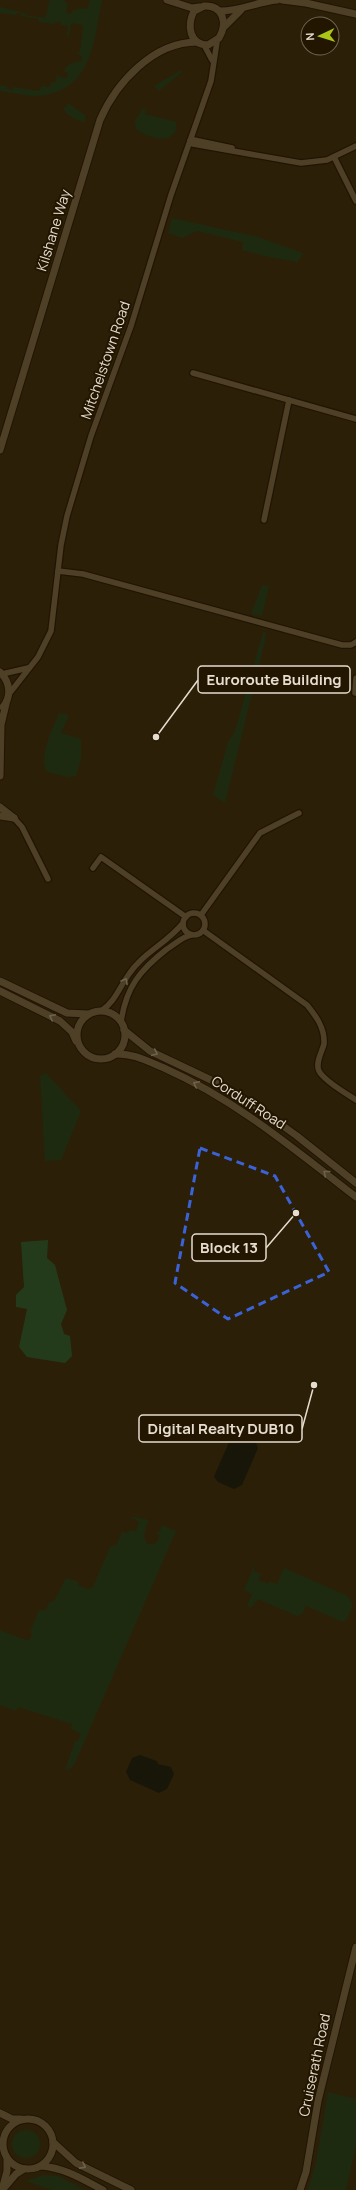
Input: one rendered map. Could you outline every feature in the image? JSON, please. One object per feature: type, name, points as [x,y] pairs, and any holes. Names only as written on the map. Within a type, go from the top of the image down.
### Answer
[{"type":"street","points":[[167,0],[185,7],[199,7],[210,3],[221,11],[241,10],[258,3],[277,0]]},
{"type":"street","points":[[282,0],[306,3],[356,14]]},
{"type":"street","points":[[185,7],[191,17]]},
{"type":"street","points":[[199,7],[191,17],[189,28],[190,34],[212,60]]},
{"type":"street","points":[[200,44],[217,42],[224,27],[241,10]]},
{"type":"street","points":[[221,11],[224,27]]},
{"type":"street","name":"Kilshane Way","points":[[0,450],[100,120],[111,97],[123,82],[145,62],[173,46],[183,38],[189,28]]},
{"type":"street","name":"Kilshane Way","points":[[173,46],[186,42],[200,44]]},
{"type":"street","name":"Mitchelstown Road","points":[[9,694],[43,650],[51,631],[58,571],[67,516],[79,474],[131,326],[190,141],[211,81],[212,60],[217,42]]},
{"type":"street","points":[[190,141],[212,144],[249,154],[301,163],[318,162],[334,157],[356,146]]},
{"type":"street","points":[[334,157],[356,201]]},
{"type":"street","points":[[193,373],[356,419]]},
{"type":"street","points":[[264,520],[289,400]]},
{"type":"street","points":[[58,571],[83,574],[342,645],[355,645]]},
{"type":"street","points":[[0,776],[1,725],[9,694],[6,680],[1,673],[28,668]]},
{"type":"street","points":[[355,693],[356,678]]},
{"type":"street","points":[[0,710],[6,704]]},
{"type":"street","points":[[0,806],[22,827],[48,879]]},
{"type":"street","points":[[201,915],[260,833],[299,813]]},
{"type":"street","points":[[0,816],[14,818]]},
{"type":"street","points":[[93,868],[101,857],[186,917]]},
{"type":"street","points":[[0,981],[67,1013],[79,1015],[101,1011],[115,999],[137,963],[176,931],[186,917],[195,912],[201,915],[206,924],[204,931],[198,935],[191,935],[181,938],[144,968],[127,995],[122,1011],[121,1022],[124,1030],[123,1044],[115,1054],[105,1058],[93,1058],[84,1052],[72,1032],[60,1021],[0,991]]},
{"type":"street","points":[[183,923],[185,930],[191,935]]},
{"type":"street","points":[[204,931],[307,1005],[319,1022],[323,1032],[324,1044],[318,1064],[319,1071],[326,1079],[356,1100]]},
{"type":"street","points":[[101,1011],[112,1014],[121,1022]]},
{"type":"street","points":[[78,1044],[77,1030],[89,1014]]},
{"type":"street","name":"Corduff Road","points":[[124,1030],[150,1051],[204,1076],[254,1105],[297,1136],[356,1183]]},
{"type":"street","name":"Corduff Road","points":[[115,1054],[133,1055],[175,1073],[227,1101],[291,1145],[356,1197]]},
{"type":"street","name":"Cruiserath Road","points":[[300,2190],[306,2172],[318,2101],[356,1947]]},
{"type":"street","points":[[0,2114],[12,2119],[34,2119],[43,2124],[49,2130],[53,2142],[50,2158],[41,2166]]},
{"type":"street","points":[[3,2148],[3,2138],[7,2130],[14,2122],[21,2119]]},
{"type":"street","points":[[0,2140],[7,2158],[7,2171],[2,2190]]},
{"type":"street","points":[[53,2142],[76,2162],[131,2190]]},
{"type":"street","points":[[7,2158],[13,2164],[24,2169]]},
{"type":"street","points":[[2,2190],[16,2174],[24,2169],[41,2166],[58,2167],[73,2173],[103,2190]]},
{"type":"highlighted area","points":[[200,1148],[275,1176],[329,1272],[228,1319],[175,1283]]},
{"type":"green space","points":[[50,0],[64,0],[68,5],[66,13],[71,14],[72,11],[81,8],[87,9],[90,0],[102,0],[93,44],[89,58],[82,71],[73,82],[62,90],[46,95],[29,96],[0,91],[0,85],[7,86],[7,89],[13,90],[13,87],[40,91],[41,86],[50,87],[51,82],[56,82],[57,74],[59,77],[67,78],[68,72],[64,72],[65,69],[69,65],[82,61],[82,57],[76,51],[80,52],[83,25],[71,23],[69,37],[67,36],[68,26],[61,25],[61,22],[55,22],[54,24],[39,22],[39,19],[22,16],[22,13],[17,13],[16,15],[0,13],[0,7],[25,13],[25,15],[45,18]]},
{"type":"green space","points":[[181,70],[181,73],[159,91],[154,86]]},
{"type":"green space","points":[[68,103],[85,115],[85,122],[79,121],[67,113],[63,108],[66,108]]},
{"type":"green space","points":[[143,108],[146,109],[145,114],[176,122],[176,130],[173,135],[162,139],[155,138],[141,133],[136,129],[135,121]]},
{"type":"green space","points":[[172,218],[258,237],[303,253],[298,262],[242,250],[243,242],[197,231],[182,238],[168,233]]},
{"type":"green space","points":[[262,585],[269,586],[262,616],[251,614]]},
{"type":"green space","points":[[263,632],[266,632],[265,641],[225,803],[213,795],[228,742],[235,731]]},
{"type":"green space","points":[[59,713],[69,715],[61,733],[81,739],[81,759],[76,776],[68,777],[47,772],[45,765],[44,758],[47,742]]},
{"type":"green space","points":[[46,1073],[81,1111],[61,1160],[45,1161],[40,1076]]},
{"type":"green space","points":[[48,1240],[47,1258],[55,1265],[67,1310],[61,1324],[64,1334],[70,1336],[72,1356],[65,1363],[27,1357],[19,1347],[27,1309],[16,1307],[16,1295],[24,1287],[21,1242]]},
{"type":"green space","points":[[129,1516],[149,1520],[144,1536],[148,1544],[153,1544],[157,1541],[159,1535],[156,1532],[160,1531],[162,1525],[176,1531],[75,1763],[71,1768],[65,1770],[75,1741],[78,1741],[81,1734],[71,1729],[72,1724],[18,1707],[16,1711],[0,1705],[0,1630],[26,1640],[30,1639],[32,1634],[30,1632],[39,1610],[46,1610],[49,1602],[54,1601],[66,1578],[79,1582],[78,1585],[88,1589],[93,1587],[110,1547],[117,1544],[122,1531],[126,1533],[131,1530],[136,1531],[139,1522]]},
{"type":"green space","points":[[256,1562],[254,1571],[261,1574],[258,1580],[268,1584],[269,1581],[277,1584],[284,1568],[348,1596],[353,1605],[347,1619],[343,1622],[306,1606],[302,1614],[297,1616],[258,1599],[251,1608],[247,1606],[252,1594],[244,1590]]},
{"type":"green space","points":[[328,2092],[356,2099],[356,2146],[346,2190],[308,2190],[316,2163]]},
{"type":"green space","points":[[26,2130],[36,2134],[40,2144],[36,2154],[26,2158],[16,2154],[12,2144],[16,2134]]},
{"type":"green space","points":[[43,2175],[58,2176],[85,2190],[51,2190],[26,2181]]},
{"type":"shaded area","points":[[246,1430],[251,1431],[258,1448],[242,1485],[234,1489],[218,1482],[214,1477],[231,1438]]},
{"type":"shaded area","points":[[140,1755],[157,1761],[158,1764],[171,1767],[174,1774],[167,1789],[159,1793],[130,1780],[126,1772],[132,1758]]},
{"type":"place","name":"Euroroute Building","points":[[156,737]]},
{"type":"place","name":"Block 13","points":[[296,1213]]},
{"type":"place","name":"Digital Realty DUB10","points":[[314,1385]]}]
